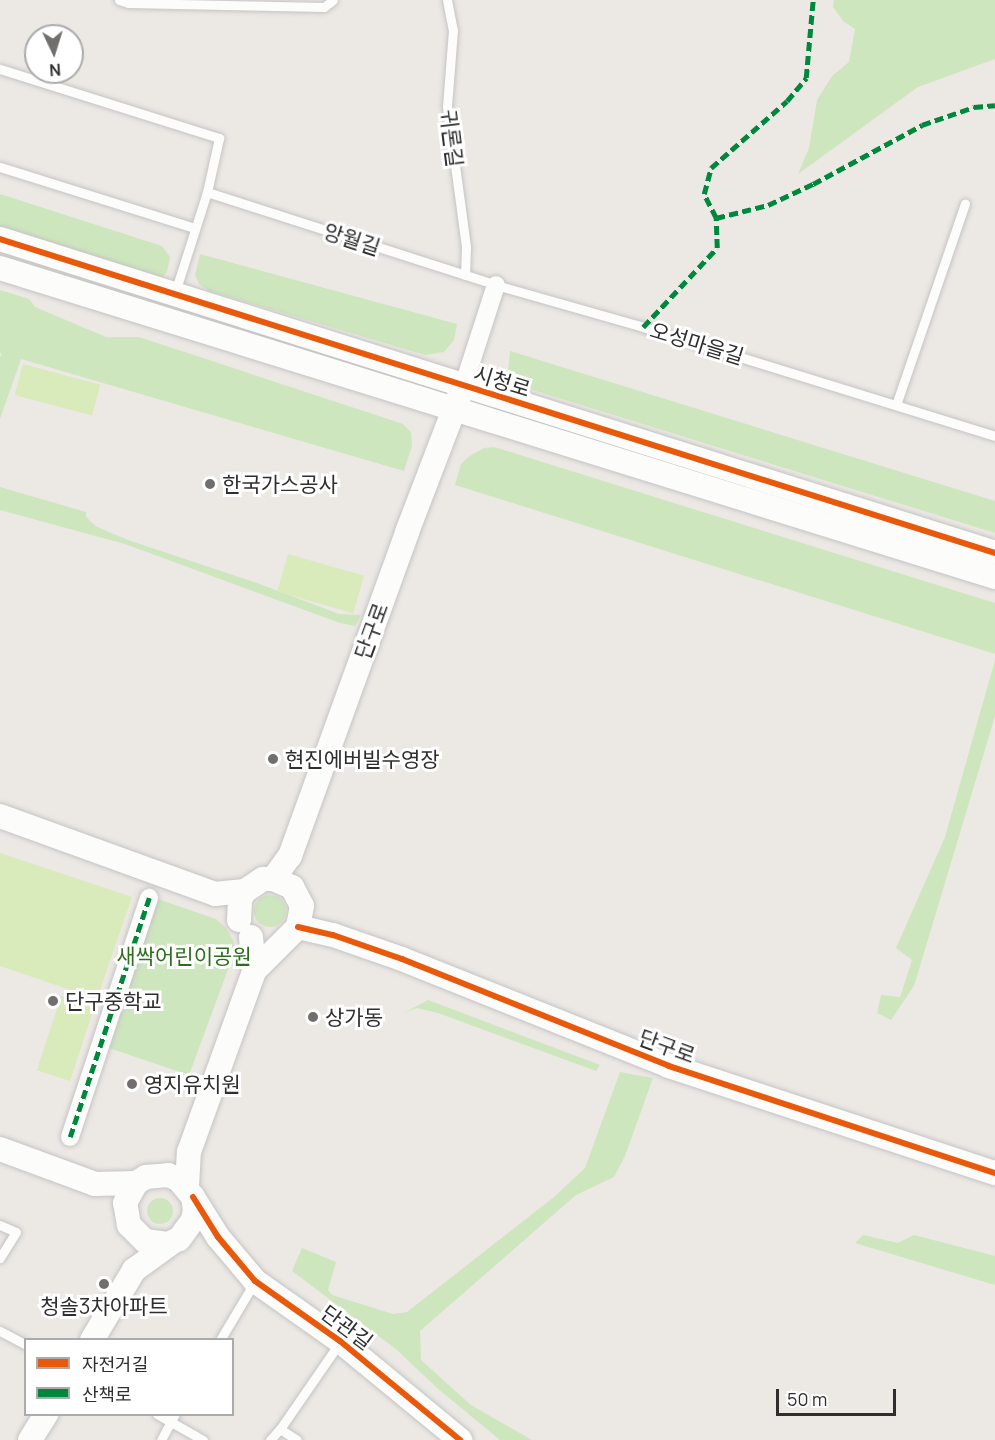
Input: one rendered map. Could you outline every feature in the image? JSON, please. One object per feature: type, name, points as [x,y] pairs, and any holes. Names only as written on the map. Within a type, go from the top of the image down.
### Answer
[{"type":"street","name":"시청로","points":[[0,239],[175,295],[459,397],[995,577]]},
{"type":"street","name":"시청로","points":[[0,268],[459,397],[995,553]]},
{"type":"street","name":"단구로","points":[[245,928],[271,943],[290,908],[290,856],[407,532],[459,397],[496,285]]},
{"type":"street","points":[[0,816],[215,894],[245,891],[263,879],[290,908],[254,970],[189,1152],[190,1192],[195,1209],[193,1221],[173,1241],[134,1270],[93,1338]]},
{"type":"street","points":[[245,891],[238,910],[245,928],[254,970]]},
{"type":"street","points":[[215,894],[245,928]]},
{"type":"street","points":[[70,1137],[149,898]]},
{"type":"street","name":"단구로","points":[[290,908],[333,935],[669,1066],[995,1173]]},
{"type":"street","points":[[0,1149],[94,1184],[174,1178],[190,1192]]},
{"type":"street","points":[[134,1270],[130,1224],[125,1203],[146,1179],[189,1152]]},
{"type":"street","points":[[94,1184],[130,1224],[155,1244],[218,1237]]},
{"type":"street","name":"단관길","points":[[190,1192],[218,1237],[255,1281],[340,1341],[460,1440]]},
{"type":"street","points":[[30,1440],[45,1416]]},
{"type":"lane","points":[[119,0],[128,3],[324,7],[333,0]]},
{"type":"lane","name":"귀론길","points":[[447,0],[453,30],[447,106],[466,247],[465,275]]},
{"type":"lane","points":[[0,69],[219,138],[207,192],[175,295]]},
{"type":"lane","points":[[0,167],[195,228]]},
{"type":"lane","name":"앙월길","points":[[207,192],[496,285]]},
{"type":"lane","points":[[896,405],[965,203]]},
{"type":"lane","name":"오성마을길","points":[[496,285],[654,330],[995,436]]},
{"type":"lane","points":[[0,1225],[16,1232],[0,1258]]},
{"type":"lane","points":[[221,1338],[255,1281]]},
{"type":"lane","points":[[0,1331],[24,1344]]},
{"type":"lane","name":"단관길","points":[[270,1440],[340,1341]]},
{"type":"lane","points":[[160,1440],[173,1418],[203,1440]]},
{"type":"lane","points":[[280,1428],[297,1440]]},
{"type":"green space","points":[[834,0],[995,0],[995,59],[918,87],[798,174],[809,148],[817,100],[832,76],[849,62],[855,29],[843,21],[833,7]]},
{"type":"green space","points":[[0,194],[162,246],[170,257],[167,272],[162,278],[0,226]]},
{"type":"green space","points":[[200,254],[457,324],[454,340],[444,352],[425,355],[209,291],[199,284],[195,275]]},
{"type":"green space","points":[[0,290],[29,299],[35,307],[106,337],[139,337],[403,424],[411,432],[412,446],[404,471],[21,359],[0,419],[0,357],[2,354],[0,353]]},
{"type":"green space","points":[[510,351],[995,501],[995,533],[523,387],[508,374]]},
{"type":"green space","points":[[23,364],[100,385],[92,416],[15,395]]},
{"type":"green space","points":[[494,447],[995,603],[995,654],[455,485],[461,464],[468,457],[484,448]]},
{"type":"green space","points":[[0,487],[86,512],[86,517],[97,527],[128,540],[257,583],[339,614],[361,615],[355,626],[340,623],[125,544],[0,510]]},
{"type":"green space","points":[[288,554],[364,576],[353,613],[277,591]]},
{"type":"green space","points":[[995,660],[995,716],[914,986],[891,1020],[877,1013],[881,995],[900,997],[912,960],[896,948],[945,837]]},
{"type":"green space","points":[[0,853],[132,897],[97,999],[0,966]]},
{"type":"green space","points":[[270,895],[282,899],[286,911],[282,923],[270,927],[258,923],[254,911],[258,899]]},
{"type":"green space","name":"새싹어린이공원","points":[[155,898],[216,919],[226,928],[234,942],[233,956],[189,1075],[106,1047]]},
{"type":"green space","points":[[61,996],[94,1007],[70,1081],[37,1070]]},
{"type":"green space","points":[[428,1000],[600,1065],[596,1071],[438,1013],[417,1008],[404,1013]]},
{"type":"green space","points":[[620,1072],[653,1078],[625,1156],[614,1177],[576,1195],[420,1331],[421,1360],[471,1405],[532,1440],[500,1440],[437,1388],[397,1350],[292,1271],[302,1248],[336,1262],[328,1290],[332,1295],[393,1314],[407,1312],[554,1197],[585,1168]]},
{"type":"green space","points":[[160,1198],[169,1202],[173,1211],[169,1220],[160,1224],[151,1220],[147,1211],[151,1202]]},
{"type":"green space","points":[[863,1235],[898,1243],[914,1235],[995,1256],[995,1285],[855,1243]]},
{"type":"marked path","points":[[643,327],[717,248],[716,218],[704,194],[711,168],[787,101],[806,78],[813,0]]},
{"type":"marked path","points":[[716,218],[768,205],[813,184],[922,125],[974,107],[995,105]]},
{"type":"marked path","points":[[70,1137],[149,898]]},
{"type":"cycle path","points":[[0,239],[995,553]]},
{"type":"cycle path","points":[[298,927],[333,935],[402,959],[669,1066],[995,1173]]},
{"type":"cycle path","points":[[193,1197],[218,1237],[255,1281],[340,1341],[460,1440]]},
{"type":"place","name":"한국가스공사","points":[[210,484]]},
{"type":"place","name":"현진에버빌수영장","points":[[273,759]]},
{"type":"place","name":"단구중학교","points":[[53,1001]]},
{"type":"place","name":"상가동","points":[[313,1017]]},
{"type":"place","name":"영지유치원","points":[[132,1084]]},
{"type":"place","name":"청솔3차아파트","points":[[104,1284]]}]
